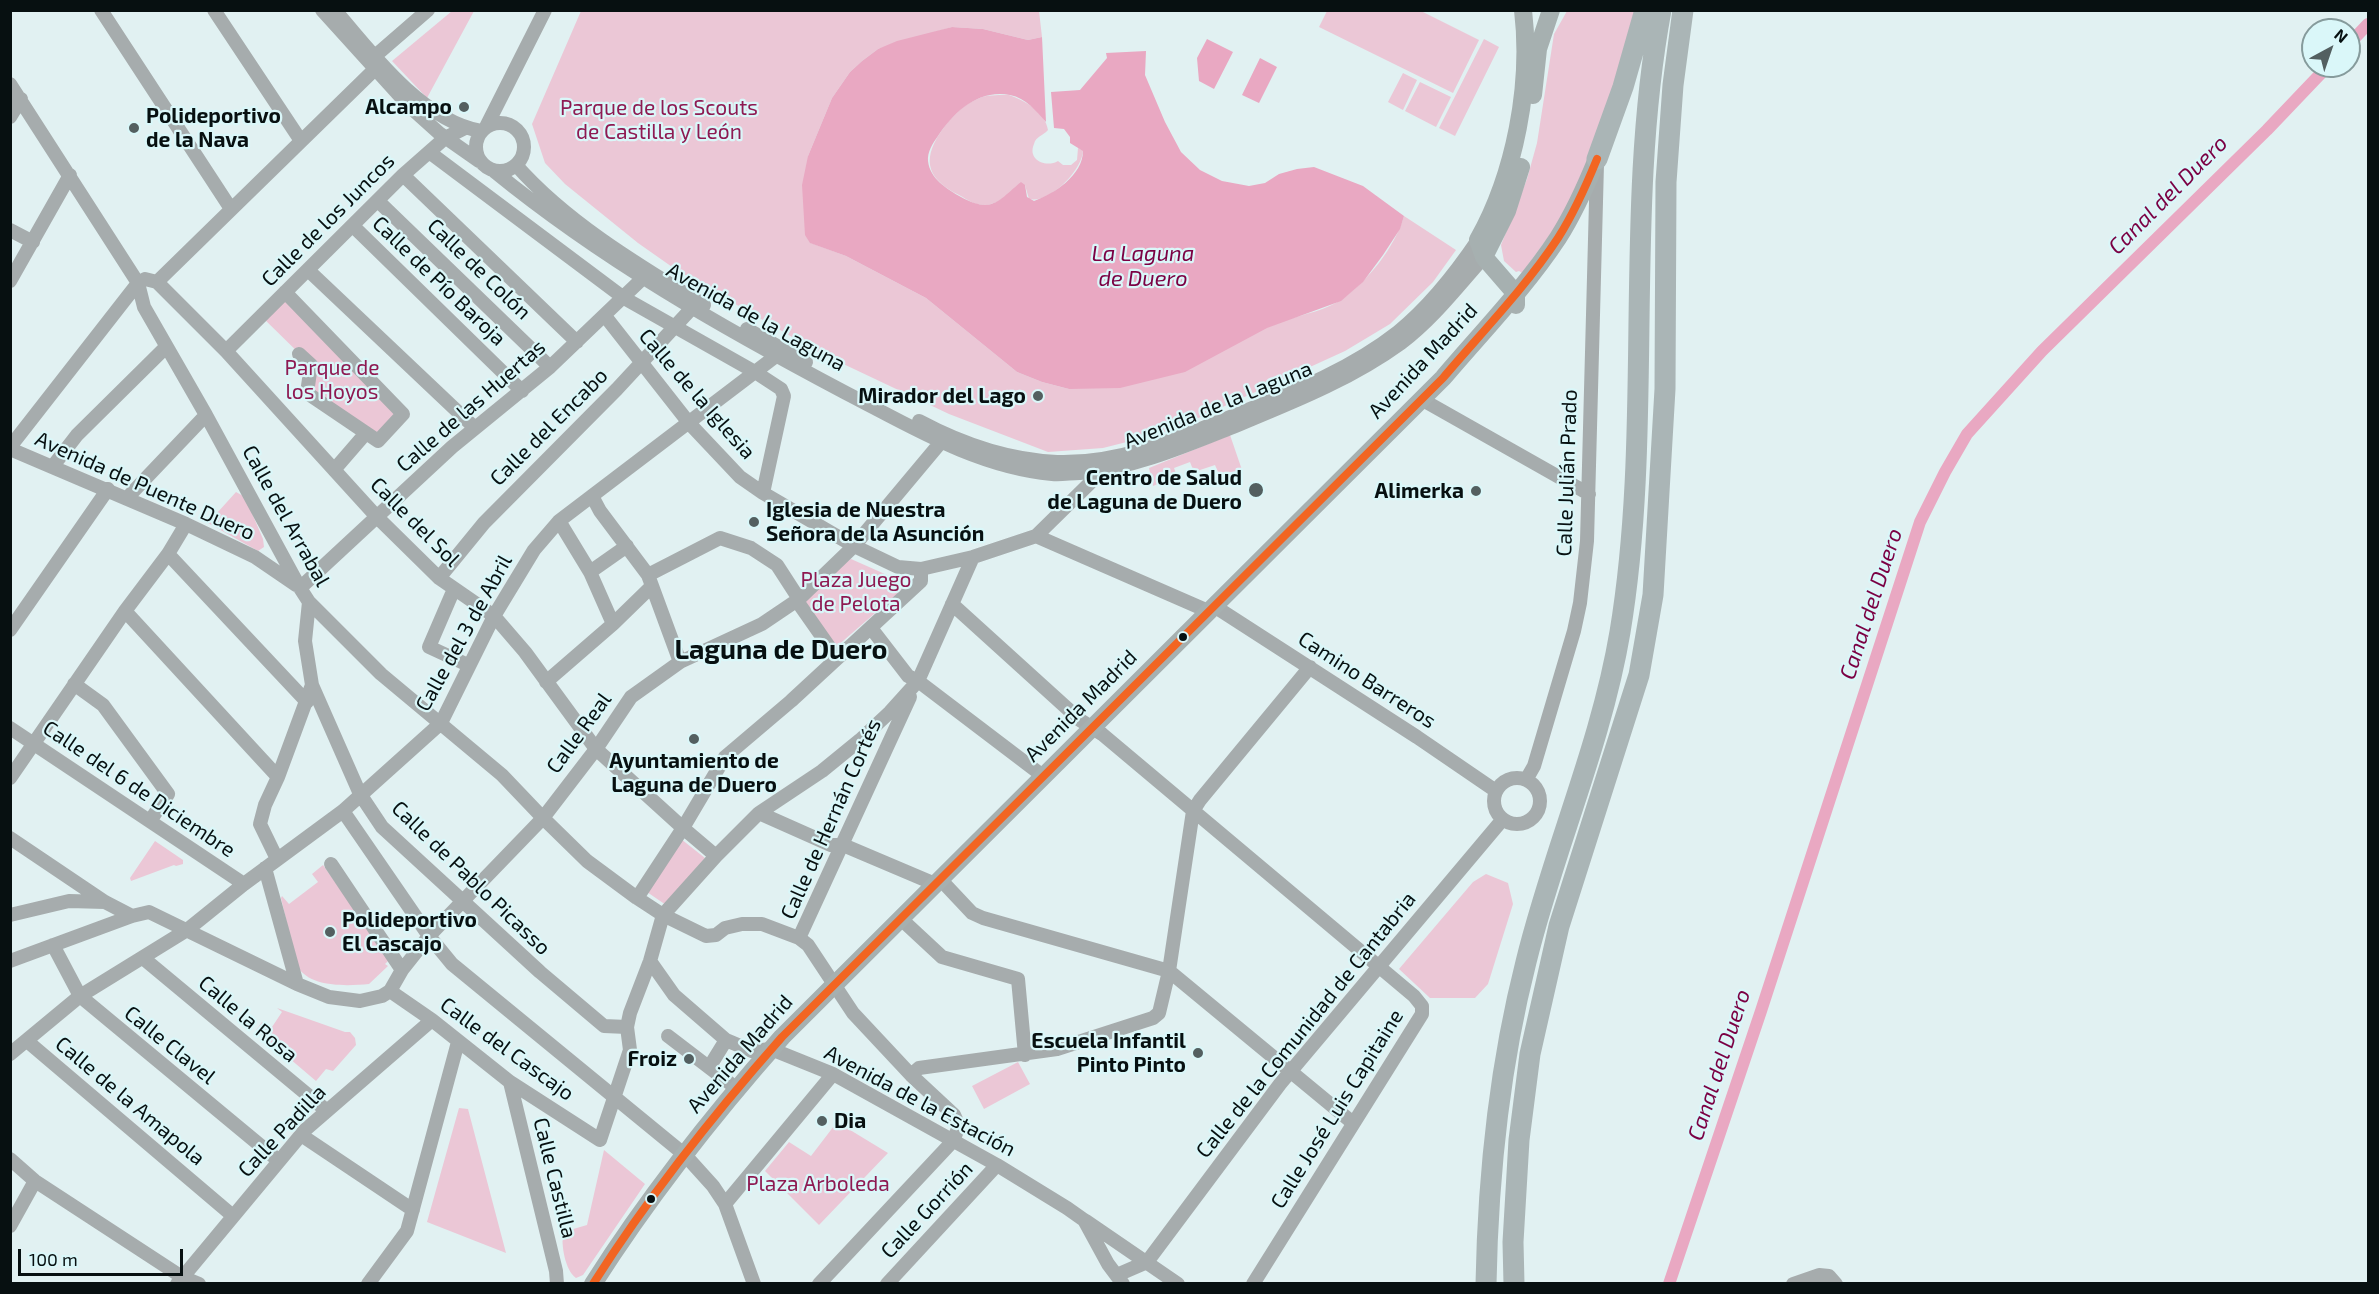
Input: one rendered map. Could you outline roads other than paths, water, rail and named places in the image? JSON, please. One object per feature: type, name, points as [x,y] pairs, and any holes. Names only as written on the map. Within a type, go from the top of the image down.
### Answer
[{"type":"highway","points":[[1597,159],[1623,87],[1645,10]]},
{"type":"highway","points":[[1486,1284],[1487,1210],[1492,1150],[1507,1043],[1526,959],[1602,714],[1620,633],[1630,550],[1635,470],[1643,192],[1650,92],[1661,10]]},
{"type":"highway","points":[[1514,1284],[1518,1140],[1530,1054],[1559,926],[1639,675],[1653,595],[1665,389],[1666,182],[1683,10]]},
{"type":"highway","points":[[1676,63],[1689,10]]},
{"type":"main road","name":"Avenida de la Laguna","points":[[1481,248],[1506,176],[1517,133],[1525,33],[1522,10]]},
{"type":"main road","name":"Avenida de la Laguna","points":[[1481,248],[1507,211],[1519,175],[1528,131],[1538,49],[1551,10]]},
{"type":"main road","points":[[1481,248],[1516,294],[1559,237],[1584,190],[1597,159]]},
{"type":"main road","name":"Avenida Madrid","points":[[593,1284],[658,1187],[736,1088],[771,1049],[1421,399],[1498,331],[1515,308],[1516,294]]},
{"type":"street","points":[[101,10],[231,209]]},
{"type":"street","points":[[214,10],[301,141]]},
{"type":"street","points":[[322,10],[374,63],[441,116],[465,128],[484,129],[494,123],[511,125]]},
{"type":"street","points":[[335,10],[408,106],[445,138],[494,171],[505,171],[516,165],[524,148],[522,137],[511,125],[502,95]]},
{"type":"street","points":[[10,448],[138,283],[145,279],[157,282],[301,141],[374,63],[428,10]]},
{"type":"street","points":[[479,161],[475,149],[477,138],[484,129],[545,10]]},
{"type":"street","name":"Calle del Arrabal","points":[[10,84],[138,283],[144,307],[258,509],[279,553],[309,603],[381,674],[502,776],[587,861],[637,898],[663,915],[706,936],[716,935],[725,928],[762,924],[800,938]]},
{"type":"street","points":[[10,117],[21,99]]},
{"type":"street","name":"Calle de los Juncos","points":[[226,351],[403,175],[445,138],[465,128]]},
{"type":"street","points":[[429,152],[624,298],[781,389],[784,396],[763,493]]},
{"type":"street","name":"Calle Julián Prado","points":[[1526,780],[1537,756],[1580,603],[1587,541],[1589,494],[1597,159]]},
{"type":"street","name":"Avenida de la Laguna","points":[[516,165],[565,210],[637,264],[715,312],[922,423],[993,452],[1027,460],[1092,466]]},
{"type":"street","name":"Avenida de la Laguna","points":[[494,171],[642,279],[776,356],[940,442],[1000,466],[1057,475],[1174,440],[1288,394],[1374,350],[1417,316],[1481,248]]},
{"type":"street","points":[[10,281],[70,175]]},
{"type":"street","points":[[403,175],[577,342]]},
{"type":"street","name":"Calle de Colón","points":[[378,201],[550,367]]},
{"type":"street","name":"Calle de Pío Baroja","points":[[353,226],[522,391]]},
{"type":"street","points":[[10,230],[33,242]]},
{"type":"street","points":[[592,274],[606,254]]},
{"type":"street","points":[[308,270],[475,428]]},
{"type":"street","name":"Calle de las Huertas","points":[[300,588],[475,428],[550,367],[642,279]]},
{"type":"street","name":"Calle del Sol","points":[[157,282],[226,351],[377,517],[439,578],[494,616],[596,748],[716,856]]},
{"type":"street","points":[[285,292],[404,414],[378,441],[307,393],[311,365],[298,354]]},
{"type":"street","name":"Calle del Encabo","points":[[439,578],[484,523],[692,308]]},
{"type":"street","name":"Calle de la Iglesia","points":[[605,316],[640,364],[689,423],[740,477],[854,546],[897,567],[921,569]]},
{"type":"street","points":[[53,466],[77,435],[166,347]]},
{"type":"street","name":"Calle del 3 de Abril","points":[[10,1054],[80,996],[187,930],[265,868],[343,812],[360,794],[441,723],[494,616],[534,550],[559,521],[776,356]]},
{"type":"street","points":[[1421,399],[1589,494]]},
{"type":"street","points":[[127,498],[206,415]]},
{"type":"street","points":[[334,470],[366,433]]},
{"type":"street","name":"Calle Real","points":[[390,991],[402,970],[429,936],[543,818],[631,697],[680,662],[762,624],[798,600],[854,546],[940,442]]},
{"type":"street","name":"Avenida de Puente Duero","points":[[10,448],[186,524],[262,562],[300,588]]},
{"type":"street","points":[[637,898],[683,828],[725,757],[921,581],[921,569],[973,557],[1036,536],[1090,483],[1092,466]]},
{"type":"street","points":[[1057,475],[1066,478],[1073,489],[1072,500]]},
{"type":"street","points":[[10,630],[108,489]]},
{"type":"street","points":[[592,496],[600,511],[650,581],[680,662]]},
{"type":"street","points":[[559,521],[590,572],[612,624]]},
{"type":"street","points":[[10,778],[125,611],[168,554],[186,524]]},
{"type":"street","name":"Camino Barreros","points":[[1036,536],[1211,608],[1310,667],[1496,791]]},
{"type":"street","points":[[546,682],[612,624],[650,581],[720,538],[751,548],[777,565],[837,658]]},
{"type":"street","points":[[590,572],[627,546]]},
{"type":"street","name":"Avenida de Puente Duero","points":[[262,562],[279,553]]},
{"type":"street","points":[[168,554],[307,702]]},
{"type":"street","points":[[615,1099],[630,1050],[627,1028],[630,1013],[650,962],[663,915],[716,856],[759,813],[822,771],[895,714],[918,681],[973,557]]},
{"type":"street","points":[[454,589],[429,647],[468,665]]},
{"type":"street","points":[[278,859],[260,824],[265,805],[278,777],[312,685],[305,641],[309,603]]},
{"type":"street","name":"Calle José Luis Capitaine","points":[[952,604],[1080,720],[1102,734],[1419,1000],[1422,1014],[1252,1284]]},
{"type":"street","points":[[125,611],[278,777]]},
{"type":"street","points":[[871,628],[908,676],[918,681],[1043,776]]},
{"type":"street","points":[[911,1075],[919,1068],[1058,1049],[1152,1018],[1159,1013],[1169,971],[1193,811],[1310,667]]},
{"type":"street","points":[[75,684],[103,705],[168,794],[150,821]]},
{"type":"street","name":"Calle de Pablo Picasso","points":[[312,685],[360,794],[382,827],[540,972],[604,1026],[627,1028]]},
{"type":"street","name":"Calle de Hernán Cortés","points":[[800,938],[843,845],[895,714]]},
{"type":"street","name":"Calle del 6 de Diciembre","points":[[10,728],[244,884]]},
{"type":"street","points":[[1512,778],[1526,780],[1537,790],[1540,804],[1533,817],[1522,824],[1515,824],[1503,819],[1494,806],[1496,791],[1505,781],[1512,778]]},
{"type":"street","points":[[343,812],[429,936],[452,964],[685,1155],[713,1186],[725,1204],[749,1280]]},
{"type":"street","points":[[759,813],[831,845],[843,845],[938,881],[972,913],[982,918],[1169,971],[1353,1123]]},
{"type":"street","name":"Calle de la Comunidad de Cantabria","points":[[1147,1262],[1290,1071],[1503,819]]},
{"type":"street","points":[[10,838],[105,902],[132,916]]},
{"type":"street","points":[[331,864],[402,970]]},
{"type":"street","points":[[265,868],[297,984]]},
{"type":"street","points":[[10,915],[69,901],[105,902]]},
{"type":"street","points":[[10,961],[132,916],[149,912],[297,984],[329,997],[360,1001],[376,998],[390,991]]},
{"type":"street","points":[[900,918],[942,957],[1018,979],[1025,1055]]},
{"type":"street","points":[[800,938],[808,945],[853,1013],[911,1075],[954,1115],[959,1126],[953,1141],[819,1284]]},
{"type":"street","name":"Calle Clavel","points":[[53,945],[80,996],[279,1161]]},
{"type":"street","name":"Calle la Rosa","points":[[143,958],[327,1111]]},
{"type":"street","name":"Avenida de la Estación","points":[[650,962],[674,995],[726,1040],[752,1051],[771,1049],[833,1074],[997,1165],[1084,1220],[1120,1279]]},
{"type":"street","name":"Calle del Cascajo","points":[[390,991],[432,1020],[510,1082],[600,1140],[615,1099]]},
{"type":"street","name":"Calle Padilla","points":[[180,1280],[301,1135],[432,1020]]},
{"type":"street","points":[[668,1036],[736,1088]]},
{"type":"street","points":[[710,1066],[726,1040]]},
{"type":"street","name":"Calle de la Amapola","points":[[27,1041],[233,1216]]},
{"type":"street","points":[[368,1284],[407,1231],[458,1042]]},
{"type":"street","points":[[725,1204],[833,1074]]},
{"type":"street","name":"Calle Castilla","points":[[510,1082],[556,1271],[557,1284]]},
{"type":"street","points":[[301,1135],[413,1210]]},
{"type":"street","points":[[10,1159],[35,1181],[180,1280],[199,1284]]},
{"type":"street","name":"Calle Gorrión","points":[[887,1284],[997,1165]]},
{"type":"street","points":[[10,1226],[35,1181]]},
{"type":"street","points":[[1084,1220],[1178,1284]]},
{"type":"street","points":[[1120,1279],[1147,1262]]},
{"type":"street","points":[[1793,1284],[1819,1275],[1829,1276],[1836,1284]]},
{"type":"water","name":"La Laguna de Duero","points":[[952,27],[983,29],[1028,40],[1042,37],[1046,122],[1021,99],[1010,95],[988,96],[977,99],[959,111],[944,127],[928,154],[929,167],[940,183],[972,202],[988,205],[994,203],[1021,182],[1025,185],[1027,197],[1034,201],[1050,194],[1073,176],[1082,160],[1083,151],[1070,143],[1070,137],[1064,129],[1054,128],[1051,92],[1080,90],[1107,58],[1106,53],[1146,51],[1145,75],[1165,122],[1181,152],[1200,170],[1222,181],[1249,186],[1265,183],[1279,174],[1314,167],[1363,186],[1404,216],[1400,229],[1363,282],[1341,301],[1267,328],[1185,372],[1120,388],[1069,389],[1017,372],[926,298],[846,256],[810,243],[805,235],[802,185],[808,156],[832,98],[850,72],[878,49],[897,41]]},
{"type":"water","points":[[1207,39],[1233,52],[1214,89],[1199,81],[1197,58]]},
{"type":"water","points":[[1260,58],[1277,67],[1259,103],[1242,95]]},
{"type":"waterway","name":"Canal del Duero","points":[[2361,31],[2368,24]]},
{"type":"waterway","name":"Canal del Duero","points":[[1669,1284],[1761,1011],[1920,522],[1945,472],[1967,434],[2042,351],[2267,130],[2317,78]]},
{"type":"place","name":"Alcampo","points":[[464,107]]},
{"type":"place","name":"Polideportivo de la Nava","points":[[134,128]]},
{"type":"place","name":"Mirador del Lago","points":[[1038,396]]},
{"type":"place","name":"Centro de Salud de Laguna de Duero","points":[[1256,490]]},
{"type":"place","name":"Alimerka","points":[[1476,491]]},
{"type":"place","name":"Iglesia de Nuestra Señora de la Asunción","points":[[754,522]]},
{"type":"place","name":"Ayuntamiento de Laguna de Duero","points":[[694,739]]},
{"type":"place","name":"Polideportivo El Cascajo","points":[[330,932]]},
{"type":"place","name":"Escuela Infantil Pinto Pinto","points":[[1198,1053]]},
{"type":"place","name":"Froiz","points":[[689,1059]]},
{"type":"place","name":"Dia","points":[[822,1121]]},
{"type":"district","name":"Laguna de Duero","points":[[781,650]]},
{"type":"park label","name":"Parque de los Scouts de Castilla y León","points":[[659,120]]},
{"type":"park label","name":"Parque de los Hoyos","points":[[332,380]]},
{"type":"park label","name":"Plaza Juego de Pelota","points":[[856,592]]},
{"type":"park label","name":"Plaza Arboleda","points":[[818,1184]]}]
